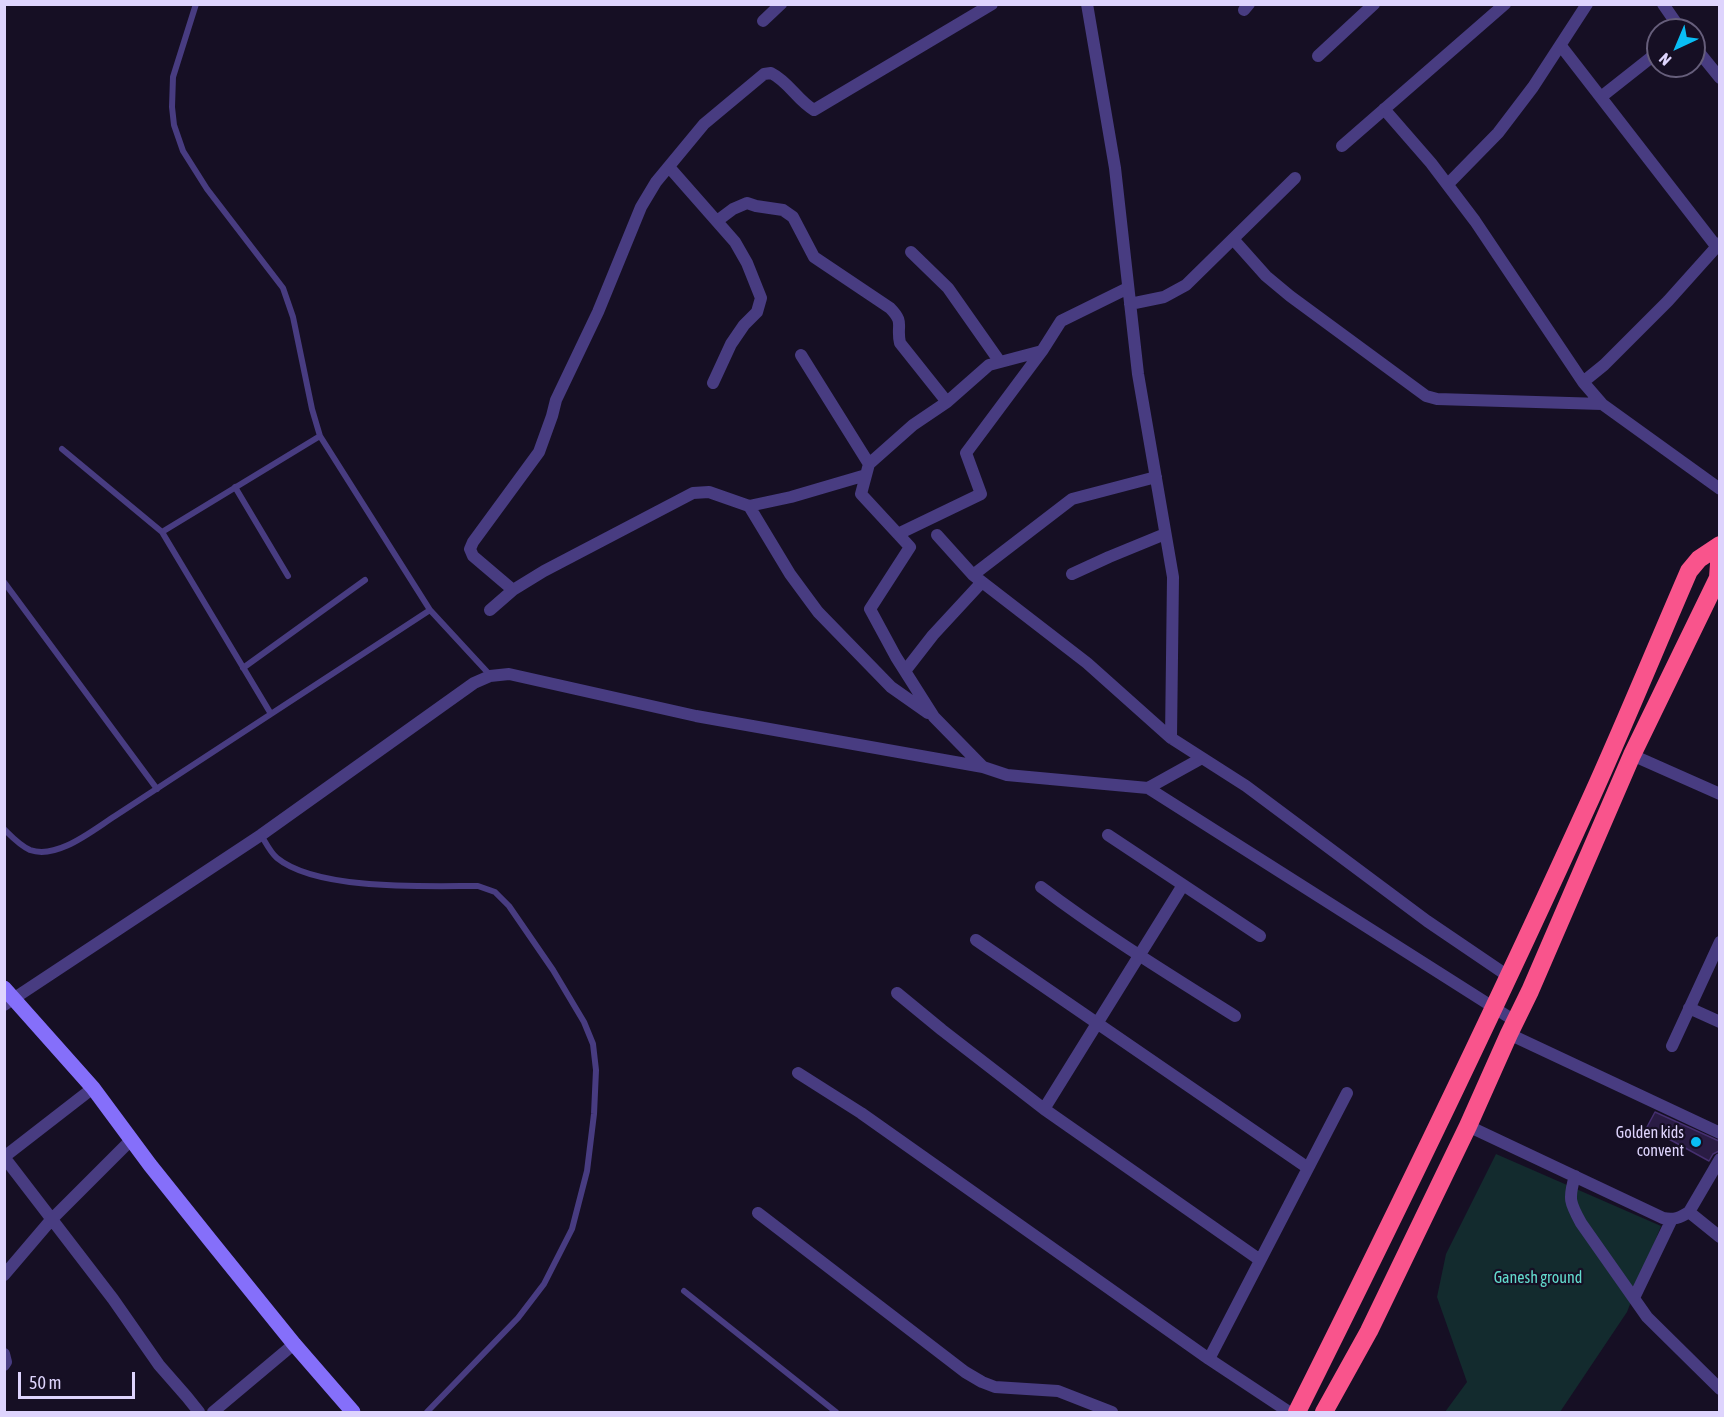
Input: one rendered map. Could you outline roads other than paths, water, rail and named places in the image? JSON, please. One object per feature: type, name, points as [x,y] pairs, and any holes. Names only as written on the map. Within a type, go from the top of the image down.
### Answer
[{"type":"highway","points":[[1297,1413],[1508,976],[1591,797],[1689,571],[1699,559],[1719,545]]},
{"type":"highway","points":[[1324,1413],[1369,1331],[1530,992],[1632,755],[1718,578],[1719,550]]},
{"type":"street","points":[[762,21],[781,4]]},
{"type":"street","points":[[513,590],[473,556],[470,549],[539,452],[556,400],[598,312],[641,207],[656,182],[704,124],[764,74],[771,73],[781,78],[805,105],[814,110],[992,4]]},
{"type":"street","points":[[1087,4],[1115,168],[1138,374],[1173,577],[1172,738]]},
{"type":"street","points":[[1318,56],[1374,4]]},
{"type":"street","points":[[1342,146],[1505,4]]},
{"type":"street","points":[[1448,184],[1498,133],[1562,46],[1587,4]]},
{"type":"street","points":[[1663,4],[1673,18]]},
{"type":"street","points":[[1562,46],[1718,244],[1668,300],[1604,365],[1583,382]]},
{"type":"street","points":[[1706,61],[1719,78]]},
{"type":"street","points":[[1601,98],[1646,62]]},
{"type":"street","points":[[1384,109],[1448,184],[1583,382],[1602,404],[1719,489]]},
{"type":"street","points":[[669,167],[735,242],[747,263],[760,298],[757,312],[744,325],[731,344],[713,383]]},
{"type":"street","points":[[1130,304],[1164,297],[1186,285],[1295,178]]},
{"type":"street","points":[[717,221],[733,209],[747,203],[783,210],[793,218],[814,257],[896,314],[900,321],[898,335],[900,342],[947,402]]},
{"type":"street","points":[[1233,239],[1266,276],[1290,296],[1426,396],[1437,399],[1602,404]]},
{"type":"street","points":[[911,252],[948,288],[1000,362]]},
{"type":"street","points":[[898,534],[981,494],[966,453],[1042,351],[1061,321],[1128,288]]},
{"type":"street","points":[[490,610],[513,590],[579,551],[693,493],[709,492],[749,506],[791,497],[868,469],[913,425],[947,402],[989,365],[1042,351]]},
{"type":"street","points":[[801,355],[868,469],[861,494],[910,547],[870,609],[934,717]]},
{"type":"street","points":[[905,671],[978,579],[1072,499],[1156,477]]},
{"type":"street","points":[[749,506],[790,574],[818,612],[891,687],[934,717],[983,767]]},
{"type":"street","points":[[1072,574],[1166,534]]},
{"type":"street","points":[[937,535],[978,579],[1087,663],[1172,738],[1246,786],[1427,921],[1508,976]]},
{"type":"street","points":[[353,1413],[294,1344],[131,1140],[93,1088],[7,997],[261,835],[474,682],[490,676],[509,674],[696,716],[983,767],[1016,776],[1148,788],[1493,1007],[1512,1027],[1719,1133]]},
{"type":"street","points":[[1632,755],[1719,794]]},
{"type":"street","points":[[1148,788],[1202,758]]},
{"type":"street","points":[[1108,835],[1260,936]]},
{"type":"street","points":[[1044,1109],[1183,885]]},
{"type":"street","points":[[1041,887],[1138,955],[1235,1016]]},
{"type":"street","points":[[976,940],[1308,1168]]},
{"type":"street","points":[[1672,1046],[1719,942]]},
{"type":"street","points":[[897,993],[1044,1109],[1260,1260]]},
{"type":"street","points":[[1689,1008],[1719,1022]]},
{"type":"street","points":[[798,1073],[861,1113],[1289,1413]]},
{"type":"street","points":[[93,1088],[4,1157],[113,1299],[159,1365],[199,1413]]},
{"type":"street","points":[[1209,1359],[1347,1093]]},
{"type":"street","points":[[1468,1126],[1663,1218],[1682,1217],[1689,1212],[1719,1159]]},
{"type":"street","points":[[4,1275],[51,1220],[131,1140]]},
{"type":"street","points":[[1575,1176],[1570,1192],[1573,1207],[1581,1222],[1647,1317],[1719,1389]]},
{"type":"street","points":[[1689,1212],[1719,1237]]},
{"type":"street","points":[[758,1213],[965,1372],[982,1382],[1010,1389],[1058,1391],[1112,1413]]},
{"type":"street","points":[[1634,1298],[1672,1219]]},
{"type":"street","points":[[213,1413],[294,1344]]},
{"type":"street","points":[[4,1354],[6,1362],[4,1365]]},
{"type":"lane","points":[[196,4],[173,77],[174,125],[183,151],[207,189],[283,288],[293,317],[312,409],[320,436],[430,610],[490,676]]},
{"type":"lane","points":[[162,532],[320,436]]},
{"type":"lane","points":[[62,449],[162,532],[271,714]]},
{"type":"lane","points":[[235,487],[288,576]]},
{"type":"lane","points":[[243,668],[365,580]]},
{"type":"lane","points":[[4,582],[157,789]]},
{"type":"lane","points":[[4,829],[17,842],[30,850],[42,852],[63,848],[116,816],[430,610]]},
{"type":"lane","points":[[261,835],[279,859],[313,874],[362,884],[478,886],[495,892],[522,923],[553,970],[584,1022],[593,1044],[596,1070],[594,1114],[587,1171],[572,1229],[544,1284],[518,1318],[427,1413]]},
{"type":"lane","points":[[684,1291],[837,1413]]},
{"type":"place","name":"Golden kids convent","points":[[1696,1142]]},
{"type":"park label","name":"Ganesh ground","points":[[1538,1278]]}]
